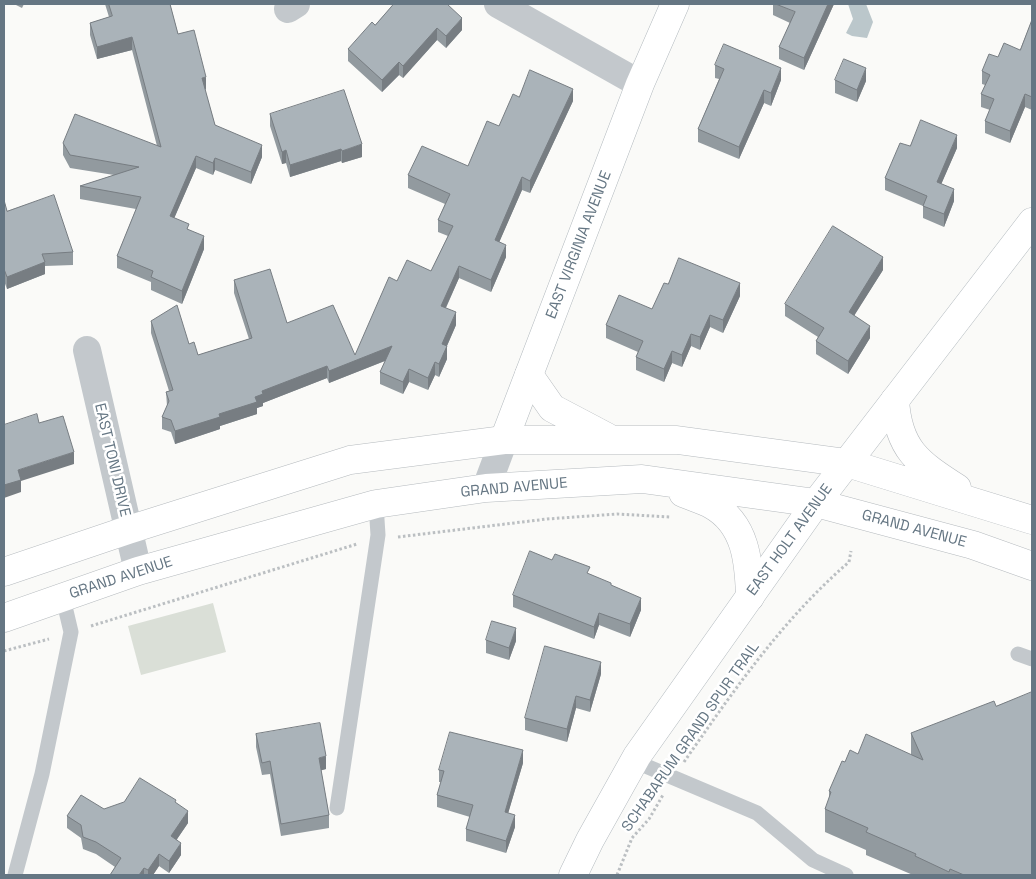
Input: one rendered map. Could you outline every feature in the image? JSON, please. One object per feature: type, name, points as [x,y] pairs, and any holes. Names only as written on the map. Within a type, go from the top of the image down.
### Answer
[{"type":"main road","name":"EAST VIRGINIA AVENUE","points":[[504,440],[640,84],[675,4]]},
{"type":"main road","name":"EAST HOLT AVENUE","points":[[573,875],[590,840],[634,761],[816,503],[1032,222]]},
{"type":"main road","points":[[529,375],[552,408],[612,440]]},
{"type":"main road","points":[[895,400],[896,417],[904,444],[932,472],[979,503]]},
{"type":"main road","points":[[4,572],[128,530],[350,460],[504,440],[677,440],[847,463],[1032,520]]},
{"type":"main road","name":"GRAND AVENUE","points":[[4,618],[138,571],[376,504],[486,488],[642,479],[816,503],[973,545],[1032,566]]},
{"type":"main road","points":[[654,481],[713,506],[739,530],[749,565],[750,597]]},
{"type":"street","points":[[498,4],[640,84]]},
{"type":"street","name":"EAST TONI DRIVE","points":[[87,350],[138,571]]},
{"type":"street","name":"EAST VIRGINIA AVENUE","points":[[486,488],[504,440]]},
{"type":"lane","points":[[337,808],[378,534],[376,504]]},
{"type":"lane","points":[[15,875],[42,774],[71,632],[63,598]]},
{"type":"lane","points":[[634,761],[757,813],[814,860],[846,875]]},
{"type":"path","name":"SCHABARUM GRAND SPUR TRAIL","points":[[617,875],[632,838],[649,819],[673,778],[734,689],[780,631],[818,589],[850,562],[851,551]]},
{"type":"shaded area","points":[[848,4],[866,4],[873,22],[867,38],[852,36],[846,33],[853,19]]},
{"type":"shaded area","points":[[213,603],[226,652],[141,675],[128,626]]},
{"type":"building","points":[[109,4],[170,4],[178,34],[194,30],[206,77],[202,78],[215,125],[262,145],[251,172],[215,158],[213,163],[196,156],[170,216],[189,224],[187,229],[204,236],[182,291],[151,277],[153,271],[117,256],[141,197],[80,186],[139,167],[70,155],[63,143],[75,114],[161,147],[132,37],[97,47],[90,23],[112,16]]},
{"type":"building","points":[[394,4],[447,4],[462,18],[446,36],[437,28],[403,66],[399,62],[382,80],[348,49],[372,22],[375,25]]},
{"type":"building","points":[[776,4],[828,4],[804,58],[779,47],[795,12]]},
{"type":"building","points":[[1032,20],[1032,97],[1025,94],[1010,131],[985,121],[994,99],[981,94],[990,75],[982,71],[989,54],[998,57],[1004,43],[1020,50]]},
{"type":"building","points":[[724,44],[781,68],[771,93],[764,90],[739,147],[698,129],[724,69],[715,65]]},
{"type":"building","points":[[844,59],[866,68],[857,90],[835,80]]},
{"type":"building","points":[[530,70],[573,89],[530,181],[522,177],[495,240],[506,245],[491,280],[459,266],[441,306],[456,312],[442,344],[447,346],[439,364],[435,362],[428,378],[409,369],[403,382],[380,372],[392,346],[329,371],[327,366],[262,391],[263,394],[255,397],[257,402],[219,414],[220,417],[175,431],[171,420],[162,417],[169,401],[166,392],[173,390],[151,321],[177,305],[189,344],[194,342],[198,355],[252,338],[234,280],[270,269],[287,323],[333,305],[355,355],[389,277],[397,281],[407,260],[431,271],[453,226],[438,220],[450,194],[408,175],[422,146],[468,166],[487,121],[499,126],[513,94],[519,97]]},
{"type":"building","points":[[344,90],[362,144],[290,165],[286,150],[282,152],[270,114]]},
{"type":"building","points":[[921,120],[957,135],[937,182],[954,189],[944,214],[923,206],[927,196],[885,178],[900,143],[910,146]]},
{"type":"building","points":[[54,195],[73,252],[42,254],[45,262],[7,277],[4,269],[4,200],[7,211]]},
{"type":"building","points":[[833,226],[883,257],[849,312],[870,326],[848,361],[816,341],[824,328],[785,304]]},
{"type":"building","points":[[679,258],[740,283],[723,320],[710,315],[700,337],[691,334],[682,355],[672,351],[664,369],[636,357],[643,341],[606,325],[619,295],[652,309],[664,283],[668,284]]},
{"type":"building","points":[[37,414],[39,423],[63,416],[74,452],[18,470],[21,480],[4,485],[4,425]]},
{"type":"building","points":[[530,551],[552,560],[555,554],[590,567],[587,573],[641,598],[630,624],[599,613],[594,627],[513,595]]},
{"type":"building","points":[[492,621],[516,628],[509,648],[486,640]]},
{"type":"building","points":[[545,646],[601,662],[590,700],[576,696],[567,729],[525,718]]},
{"type":"building","points":[[1032,692],[1032,875],[964,875],[950,869],[949,872],[915,856],[916,854],[866,832],[868,828],[825,809],[831,792],[829,791],[842,761],[845,762],[850,750],[858,754],[866,734],[923,760],[911,733],[994,701],[996,706]]},
{"type":"building","points":[[320,723],[326,756],[319,758],[329,815],[281,824],[270,761],[262,763],[256,734]]},
{"type":"building","points":[[450,732],[523,750],[505,812],[515,815],[506,841],[466,829],[473,805],[437,795],[444,771],[439,770]]},
{"type":"building","points":[[140,778],[176,800],[175,802],[188,811],[171,836],[181,843],[169,861],[159,854],[148,870],[144,868],[139,875],[110,875],[121,858],[96,842],[83,837],[81,825],[67,816],[81,795],[104,809],[124,802]]}]
